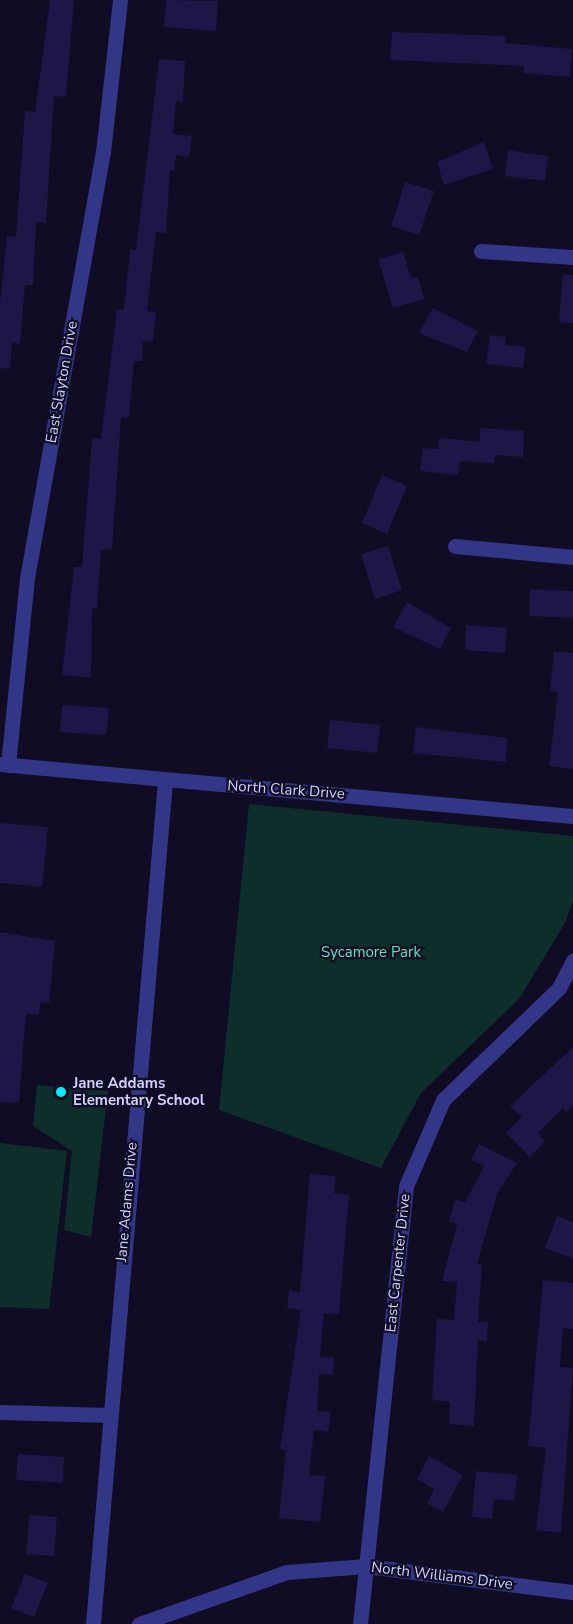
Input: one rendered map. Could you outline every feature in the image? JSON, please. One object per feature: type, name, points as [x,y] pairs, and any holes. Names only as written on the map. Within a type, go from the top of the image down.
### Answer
[{"type":"street","name":"East Slayton Drive","points":[[4,764],[27,578],[103,152],[120,0]]},
{"type":"street","points":[[481,251],[573,257]]},
{"type":"street","points":[[455,546],[573,556]]},
{"type":"street","name":"North Clark Drive","points":[[4,764],[573,816]]},
{"type":"street","name":"Jane Adams Drive","points":[[93,1624],[165,780]]},
{"type":"street","name":"East Carpenter Drive","points":[[360,1624],[406,1186],[443,1101],[559,988],[573,960]]},
{"type":"street","points":[[0,1412],[110,1415]]},
{"type":"street","name":"North Williams Drive","points":[[139,1624],[287,1572],[366,1566],[573,1593]]},
{"type":"green space","name":"Sycamore Park","points":[[249,804],[573,836],[573,901],[565,923],[519,999],[421,1093],[381,1168],[219,1110]]},
{"type":"green space","points":[[37,1085],[108,1091],[91,1237],[64,1230],[72,1151],[33,1126]]},
{"type":"green space","points":[[0,1143],[67,1151],[49,1309],[0,1307]]},
{"type":"building","points":[[50,0],[74,0],[66,97],[54,96],[46,223],[36,222],[33,285],[25,285],[20,344],[12,343],[10,369],[0,368],[0,302],[7,236],[16,237],[25,111],[35,112]]},
{"type":"building","points":[[166,0],[218,1],[216,31],[164,27]]},
{"type":"building","points":[[392,32],[506,36],[505,43],[572,49],[570,77],[524,73],[524,66],[390,60]]},
{"type":"building","points":[[159,59],[185,61],[183,102],[176,101],[173,134],[192,136],[189,157],[176,155],[174,171],[170,170],[166,233],[156,232],[147,311],[156,312],[153,342],[143,341],[142,361],[134,361],[129,418],[121,417],[112,550],[101,549],[97,609],[92,608],[91,678],[62,675],[74,567],[82,567],[92,438],[101,439],[117,309],[124,309],[130,250],[136,250]]},
{"type":"building","points":[[484,142],[493,169],[444,185],[437,162]]},
{"type":"building","points":[[508,150],[548,156],[545,181],[505,176]]},
{"type":"building","points":[[405,182],[434,191],[419,235],[391,226]]},
{"type":"building","points":[[403,252],[411,278],[418,277],[424,299],[393,308],[378,259]]},
{"type":"building","points":[[563,274],[573,275],[573,323],[559,322]]},
{"type":"building","points":[[433,308],[478,331],[467,352],[419,333]]},
{"type":"building","points":[[490,335],[506,337],[505,345],[526,347],[523,368],[486,364]]},
{"type":"building","points":[[480,428],[524,431],[523,457],[495,455],[494,463],[460,461],[458,475],[420,471],[423,448],[438,449],[439,438],[480,442]]},
{"type":"building","points":[[382,475],[407,486],[387,534],[362,523]]},
{"type":"building","points":[[388,546],[402,590],[375,599],[361,554]]},
{"type":"building","points":[[530,589],[573,591],[573,618],[529,616]]},
{"type":"building","points":[[407,602],[451,628],[440,649],[393,627]]},
{"type":"building","points":[[466,625],[507,628],[505,653],[465,650]]},
{"type":"building","points":[[554,651],[573,653],[573,769],[549,766],[558,692],[550,691]]},
{"type":"building","points":[[62,705],[109,708],[106,735],[60,732]]},
{"type":"building","points":[[330,720],[380,725],[377,753],[327,748]]},
{"type":"building","points":[[416,727],[507,738],[506,762],[413,753]]},
{"type":"building","points":[[0,823],[48,827],[42,887],[0,883]]},
{"type":"building","points":[[0,932],[55,941],[49,1003],[40,1002],[39,1015],[26,1014],[19,1103],[0,1102]]},
{"type":"building","points":[[573,1047],[573,1105],[566,1112],[563,1108],[538,1133],[545,1141],[530,1157],[506,1133],[522,1117],[510,1106]]},
{"type":"building","points":[[479,1144],[517,1163],[497,1194],[477,1264],[482,1265],[478,1322],[488,1322],[487,1341],[478,1340],[474,1426],[449,1424],[450,1402],[432,1400],[437,1319],[454,1320],[457,1282],[442,1281],[457,1224],[449,1221],[455,1199],[465,1202],[484,1166],[471,1160]]},
{"type":"building","points":[[310,1174],[336,1176],[334,1193],[349,1195],[339,1315],[324,1313],[320,1357],[334,1358],[333,1375],[319,1374],[317,1411],[331,1412],[328,1432],[314,1430],[309,1475],[325,1476],[320,1522],[279,1518],[286,1450],[280,1449],[301,1310],[287,1308],[289,1290],[300,1292]]},
{"type":"building","points":[[557,1216],[573,1222],[573,1259],[545,1248]]},
{"type":"building","points":[[543,1280],[573,1283],[573,1329],[563,1328],[560,1367],[573,1368],[561,1533],[536,1530],[546,1448],[528,1446]]},
{"type":"building","points":[[18,1454],[64,1457],[63,1483],[16,1480]]},
{"type":"building","points":[[429,1456],[463,1475],[443,1512],[427,1503],[434,1489],[417,1479]]},
{"type":"building","points":[[476,1471],[517,1475],[514,1501],[494,1499],[492,1519],[472,1517]]},
{"type":"building","points":[[29,1515],[57,1517],[54,1556],[26,1554]]},
{"type":"building","points":[[25,1574],[48,1583],[34,1617],[11,1608]]},
{"type":"place","name":"Jane Addams Elementary School","points":[[61,1092]]}]
